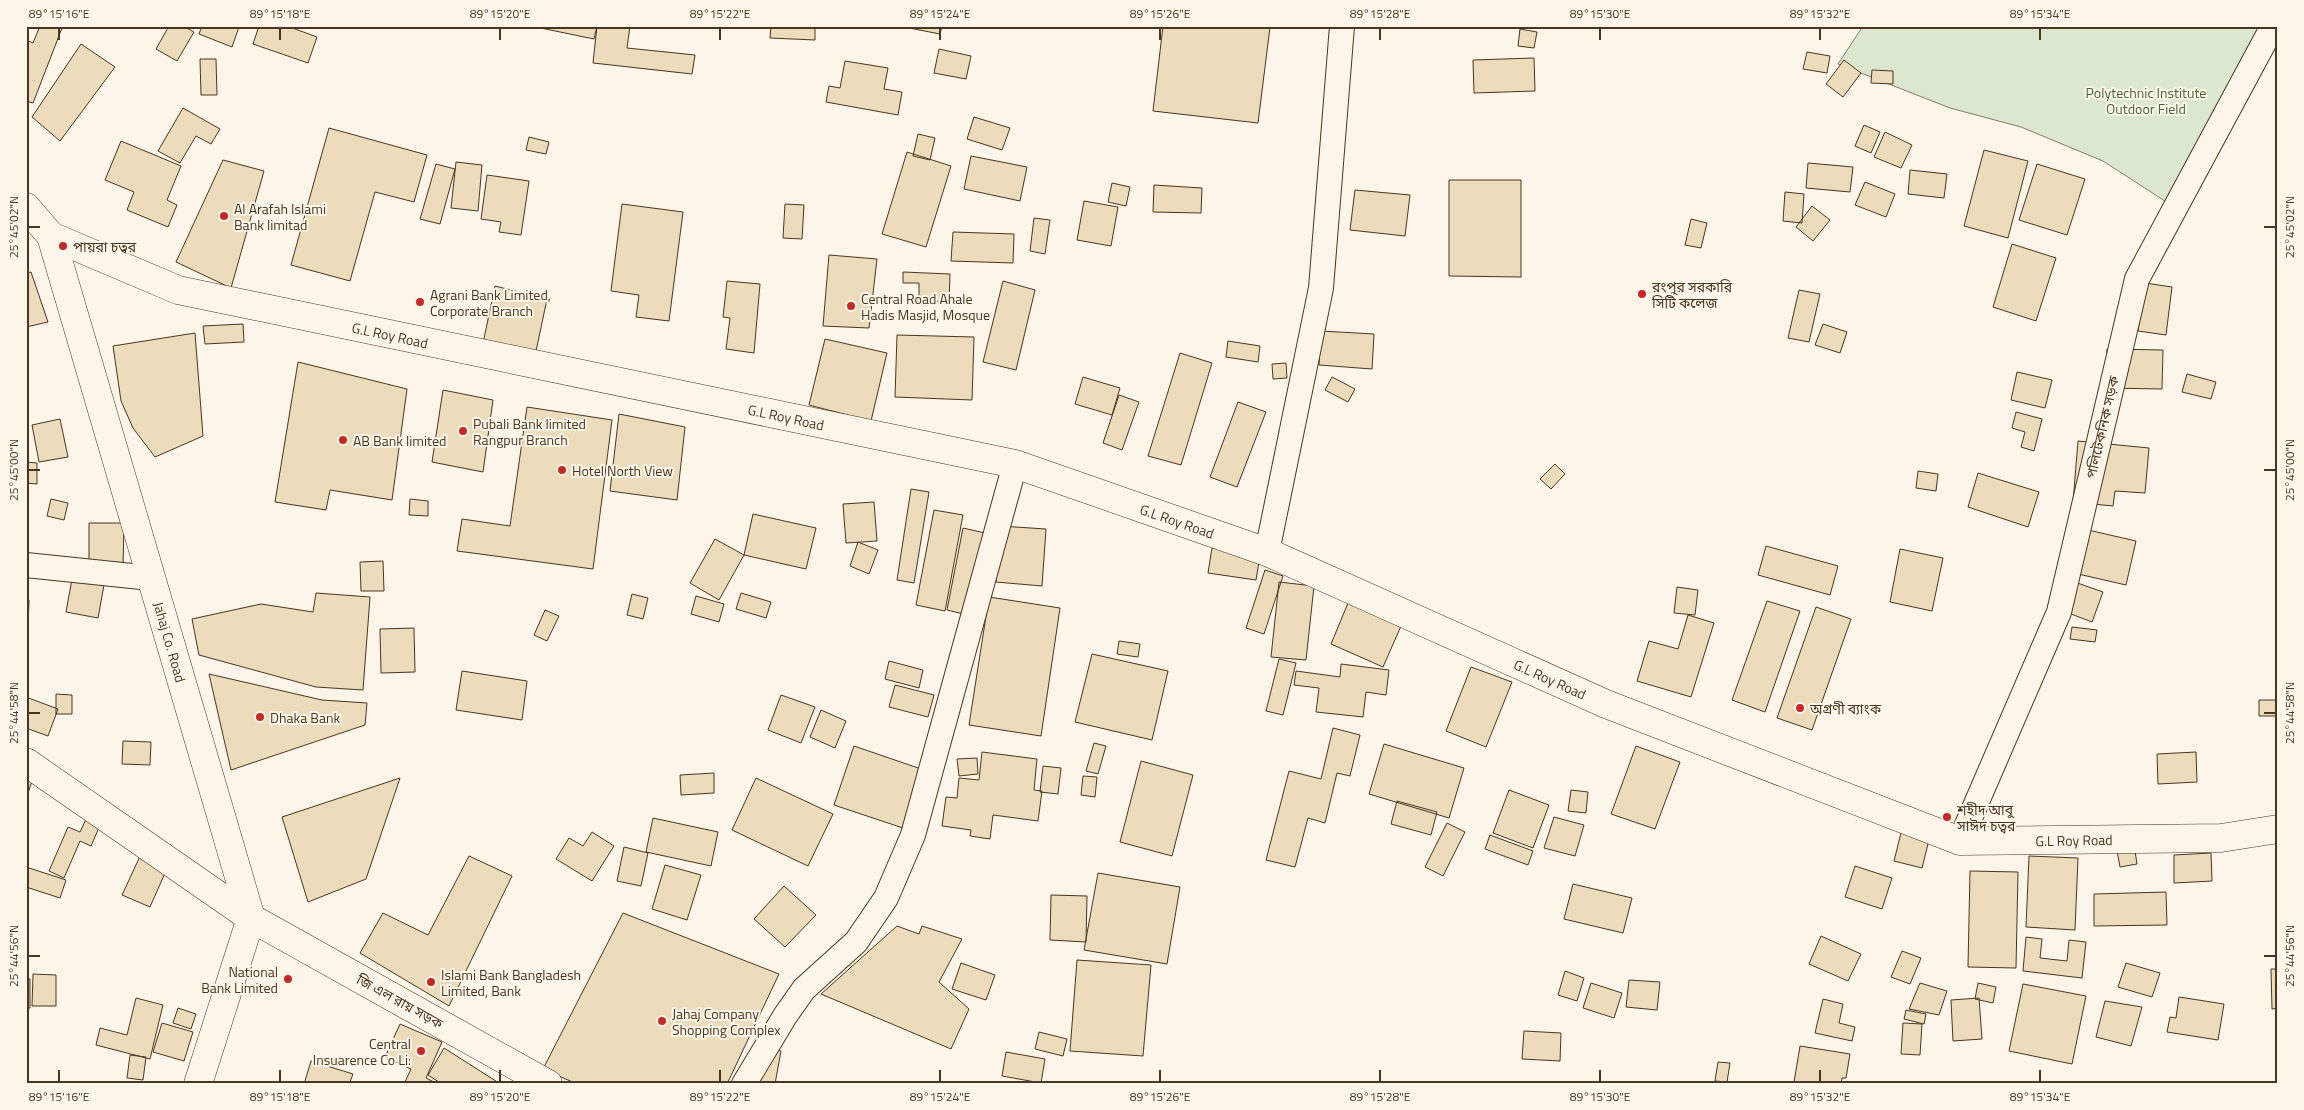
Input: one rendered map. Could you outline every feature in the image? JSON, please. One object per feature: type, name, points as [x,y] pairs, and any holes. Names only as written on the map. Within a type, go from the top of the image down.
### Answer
[{"type":"main road","name":"Jahaj Co. Road","points":[[26,207],[50,236],[251,918]]},
{"type":"main road","name":"G.L Roy Road","points":[[50,236],[178,290],[1015,464],[1267,552],[1606,704],[1960,841],[2222,838],[2278,829]]},
{"type":"main road","name":"জি এল রায় সড়ক","points":[[26,762],[251,918],[548,1084]]},
{"type":"main road","points":[[198,1084],[251,918]]},
{"type":"street","points":[[1267,552],[1321,288],[1342,26]]},
{"type":"street","name":"পলিটেকনিক সড়ক","points":[[1960,841],[2059,612],[2137,280],[2273,26]]},
{"type":"street","points":[[744,1084],[785,1016],[804,989],[856,942],[886,898],[913,835],[1015,464]]},
{"type":"street","points":[[26,565],[151,578]]},
{"type":"green space","name":"Polytechnic Institute Outdoor Field","points":[[1863,26],[2278,26],[2168,203],[2103,161],[2021,127],[1950,108],[1838,64]]},
{"type":"building","points":[[40,26],[62,28],[33,103],[26,101],[26,40],[33,43]]},
{"type":"building","points":[[169,26],[183,26],[194,32],[177,61],[156,49]]},
{"type":"building","points":[[202,26],[239,27],[232,47],[199,34]]},
{"type":"building","points":[[259,26],[287,26],[317,37],[308,63],[253,44]]},
{"type":"building","points":[[531,26],[597,26],[594,39]]},
{"type":"building","points":[[597,26],[630,26],[627,48],[695,55],[692,74],[593,63]]},
{"type":"building","points":[[771,26],[815,26],[815,40],[770,38]]},
{"type":"building","points":[[899,26],[942,26],[940,34]]},
{"type":"building","points":[[1163,26],[1270,27],[1258,123],[1153,111]]},
{"type":"building","points":[[1520,29],[1537,32],[1534,48],[1518,46]]},
{"type":"building","points":[[81,44],[115,67],[60,141],[32,117]]},
{"type":"building","points":[[939,49],[971,56],[966,79],[934,73]]},
{"type":"building","points":[[1807,52],[1830,56],[1827,73],[1803,69]]},
{"type":"building","points":[[1534,58],[1535,91],[1474,93],[1473,60]]},
{"type":"building","points":[[200,59],[216,59],[217,95],[201,95]]},
{"type":"building","points":[[1844,60],[1861,73],[1843,97],[1826,84]]},
{"type":"building","points":[[845,61],[888,68],[884,89],[902,92],[898,115],[826,102],[829,86],[840,88]]},
{"type":"building","points":[[1872,70],[1893,71],[1893,84],[1871,83]]},
{"type":"building","points":[[183,108],[220,129],[211,144],[196,136],[180,163],[158,151]]},
{"type":"building","points":[[974,117],[1010,128],[1002,150],[967,139]]},
{"type":"building","points":[[1864,125],[1880,132],[1871,153],[1855,146]]},
{"type":"building","points":[[329,128],[427,155],[414,202],[375,192],[350,281],[291,265]]},
{"type":"building","points":[[1885,132],[1912,145],[1901,168],[1874,157]]},
{"type":"building","points":[[918,134],[935,138],[930,160],[913,156]]},
{"type":"building","points":[[529,137],[549,142],[546,154],[526,150]]},
{"type":"building","points":[[121,141],[181,166],[167,200],[177,205],[168,227],[127,210],[134,192],[105,180]]},
{"type":"building","points":[[1984,150],[2028,161],[2008,238],[1964,226]]},
{"type":"building","points":[[907,152],[951,166],[926,247],[882,234]]},
{"type":"building","points":[[971,156],[1027,167],[1020,201],[964,189]]},
{"type":"building","name":"Al Arafah Islami Bank limitad","points":[[223,160],[264,171],[231,288],[176,262]]},
{"type":"building","points":[[456,162],[482,165],[478,211],[451,208]]},
{"type":"building","points":[[1808,163],[1853,167],[1850,192],[1806,188]]},
{"type":"building","points":[[436,164],[455,169],[440,224],[420,219]]},
{"type":"building","points":[[2037,164],[2085,179],[2067,235],[2019,220]]},
{"type":"building","points":[[1910,170],[1947,174],[1944,198],[1908,194]]},
{"type":"building","points":[[487,175],[529,181],[521,235],[499,232],[501,222],[481,219]]},
{"type":"building","points":[[1449,180],[1521,180],[1521,277],[1449,276]]},
{"type":"building","points":[[1865,182],[1895,194],[1886,217],[1855,205]]},
{"type":"building","points":[[1112,183],[1130,187],[1126,206],[1108,202]]},
{"type":"building","points":[[1154,185],[1202,188],[1201,213],[1153,212]]},
{"type":"building","points":[[1355,190],[1410,195],[1405,236],[1350,230]]},
{"type":"building","points":[[1785,192],[1804,194],[1802,223],[1783,221]]},
{"type":"building","points":[[1084,201],[1118,207],[1111,246],[1077,240]]},
{"type":"building","points":[[622,204],[683,212],[669,321],[636,317],[639,295],[611,291]]},
{"type":"building","points":[[785,204],[804,205],[802,239],[783,238]]},
{"type":"building","points":[[1812,206],[1830,220],[1813,241],[1796,227]]},
{"type":"building","points":[[1034,218],[1050,220],[1045,254],[1030,251]]},
{"type":"building","points":[[1691,219],[1707,223],[1701,248],[1685,245]]},
{"type":"building","points":[[953,232],[1014,234],[1013,263],[951,261]]},
{"type":"building","points":[[2012,244],[2056,258],[2036,321],[1993,307]]},
{"type":"building","points":[[829,255],[877,259],[869,328],[823,326]]},
{"type":"building","points":[[31,272],[48,322],[26,327],[26,273]]},
{"type":"building","points":[[903,272],[950,274],[949,302],[919,301],[919,283],[903,283]]},
{"type":"building","points":[[727,281],[760,284],[754,353],[726,349],[730,318],[723,317]]},
{"type":"building","points":[[1003,281],[1035,290],[1016,370],[983,362]]},
{"type":"building","points":[[2145,283],[2172,287],[2166,335],[2138,331]]},
{"type":"building","points":[[495,286],[547,299],[535,356],[482,348]]},
{"type":"building","points":[[1799,290],[1820,294],[1809,342],[1788,338]]},
{"type":"building","points":[[243,324],[244,342],[205,344],[203,326]]},
{"type":"building","points":[[1823,324],[1847,332],[1840,353],[1815,345]]},
{"type":"building","points":[[1321,331],[1374,334],[1372,369],[1319,365]]},
{"type":"building","points":[[195,333],[203,436],[155,457],[133,428],[121,401],[113,346]]},
{"type":"building","points":[[897,335],[974,337],[972,400],[895,397]]},
{"type":"building","points":[[825,339],[887,353],[871,421],[809,405]]},
{"type":"building","points":[[1228,341],[1260,346],[1258,362],[1226,357]]},
{"type":"building","points":[[2107,349],[2163,350],[2162,389],[2106,388]]},
{"type":"building","points":[[1180,353],[1212,363],[1181,465],[1148,456]]},
{"type":"building","name":"AB Bank limited","points":[[298,362],[407,389],[392,500],[330,490],[326,510],[275,502]]},
{"type":"building","points":[[1286,363],[1287,378],[1273,379],[1272,364]]},
{"type":"building","points":[[2017,372],[2052,380],[2045,408],[2011,400]]},
{"type":"building","points":[[2187,374],[2216,382],[2211,399],[2182,392]]},
{"type":"building","points":[[1083,377],[1120,388],[1112,415],[1075,404]]},
{"type":"building","points":[[1332,377],[1355,389],[1348,402],[1325,390]]},
{"type":"building","name":"Pubali Bank limited Rangpur Branch","points":[[443,390],[493,400],[483,472],[432,462]]},
{"type":"building","points":[[1119,395],[1139,402],[1122,450],[1103,443]]},
{"type":"building","points":[[1238,402],[1266,412],[1237,487],[1210,477]]},
{"type":"building","name":"Hotel North View","points":[[527,407],[612,420],[593,569],[457,551],[462,519],[510,526]]},
{"type":"building","points":[[2016,412],[2042,419],[2034,451],[2021,447],[2025,432],[2012,428]]},
{"type":"building","points":[[619,414],[685,427],[677,500],[610,491]]},
{"type":"building","points":[[60,419],[68,457],[39,462],[32,425]]},
{"type":"building","points":[[2078,441],[2149,448],[2145,493],[2115,491],[2113,506],[2073,502]]},
{"type":"building","points":[[26,462],[37,463],[37,484],[26,483]]},
{"type":"building","points":[[1555,464],[1565,474],[1551,489],[1540,479]]},
{"type":"building","points":[[1918,471],[1938,474],[1936,491],[1916,488]]},
{"type":"building","points":[[1978,473],[2039,492],[2028,527],[1968,507]]},
{"type":"building","points":[[911,489],[929,492],[914,583],[897,580]]},
{"type":"building","points":[[51,499],[68,503],[64,520],[47,516]]},
{"type":"building","points":[[410,499],[428,501],[428,516],[409,515]]},
{"type":"building","points":[[874,502],[877,541],[846,543],[843,504]]},
{"type":"building","points":[[934,510],[963,515],[945,611],[916,605]]},
{"type":"building","points":[[753,514],[816,528],[806,569],[744,555]]},
{"type":"building","points":[[89,523],[124,523],[123,567],[89,567]]},
{"type":"building","points":[[1000,526],[1046,529],[1042,586],[996,582]]},
{"type":"building","points":[[2075,527],[2136,541],[2126,585],[2065,571]]},
{"type":"building","points":[[963,528],[985,533],[968,615],[947,610]]},
{"type":"building","points":[[715,539],[744,555],[719,600],[690,583]]},
{"type":"building","points":[[858,542],[878,550],[869,574],[850,566]]},
{"type":"building","points":[[1766,546],[1838,566],[1830,595],[1758,575]]},
{"type":"building","points":[[1212,548],[1260,555],[1256,580],[1208,573]]},
{"type":"building","points":[[1900,549],[1943,558],[1932,611],[1890,602]]},
{"type":"building","points":[[383,561],[384,591],[361,591],[360,562]]},
{"type":"building","points":[[1265,570],[1283,576],[1264,634],[1246,628]]},
{"type":"building","points":[[72,579],[104,585],[98,618],[66,612]]},
{"type":"building","points":[[2069,580],[2103,592],[2092,622],[2058,609]]},
{"type":"building","points":[[1279,582],[1314,586],[1306,660],[1271,657]]},
{"type":"building","points":[[1677,587],[1698,590],[1695,615],[1674,613]]},
{"type":"building","points":[[316,593],[370,597],[363,690],[316,687],[199,655],[192,619],[261,604],[313,612]]},
{"type":"building","points":[[741,593],[771,602],[766,618],[736,609]]},
{"type":"building","points":[[632,594],[648,598],[643,619],[627,615]]},
{"type":"building","points":[[696,596],[724,604],[719,622],[691,614]]},
{"type":"building","points":[[989,597],[1060,608],[1041,736],[969,725]]},
{"type":"building","points":[[26,600],[29,600],[27,655],[26,655]]},
{"type":"building","points":[[1767,601],[1800,611],[1765,712],[1732,700]]},
{"type":"building","points":[[1348,603],[1401,626],[1383,667],[1331,644]]},
{"type":"building","points":[[1816,607],[1851,619],[1812,730],[1777,718]]},
{"type":"building","points":[[545,610],[559,616],[547,641],[534,635]]},
{"type":"building","points":[[1688,615],[1714,623],[1691,697],[1637,681],[1649,641],[1678,649]]},
{"type":"building","points":[[2072,627],[2097,630],[2095,642],[2070,639]]},
{"type":"building","points":[[414,628],[415,672],[381,673],[380,629]]},
{"type":"building","points":[[1119,641],[1140,644],[1138,657],[1117,654]]},
{"type":"building","points":[[1092,654],[1168,671],[1152,740],[1075,722]]},
{"type":"building","points":[[1279,659],[1296,663],[1283,715],[1266,711]]},
{"type":"building","points":[[889,661],[923,670],[919,688],[885,679]]},
{"type":"building","points":[[1341,664],[1389,670],[1386,695],[1366,692],[1363,717],[1316,712],[1319,688],[1294,685],[1296,671],[1340,677]]},
{"type":"building","points":[[1471,667],[1512,682],[1486,747],[1446,731]]},
{"type":"building","points":[[462,671],[527,681],[522,720],[456,710]]},
{"type":"building","points":[[209,674],[322,700],[367,703],[365,725],[231,770]]},
{"type":"building","points":[[895,685],[934,695],[928,717],[889,707]]},
{"type":"building","points":[[56,694],[72,695],[72,714],[56,714]]},
{"type":"building","points":[[781,695],[815,707],[801,743],[768,730]]},
{"type":"building","points":[[26,697],[58,709],[48,736],[26,728]]},
{"type":"building","points":[[2259,700],[2278,700],[2278,716],[2259,716]]},
{"type":"building","points":[[821,710],[846,721],[835,748],[810,737]]},
{"type":"building","points":[[1333,728],[1360,735],[1350,776],[1337,773],[1325,823],[1308,818],[1295,867],[1266,860],[1289,771],[1321,779]]},
{"type":"building","points":[[123,741],[151,742],[150,765],[122,764]]},
{"type":"building","points":[[1094,743],[1106,746],[1098,774],[1086,771]]},
{"type":"building","points":[[1384,744],[1464,768],[1449,818],[1369,794]]},
{"type":"building","points":[[854,746],[924,770],[903,828],[834,805]]},
{"type":"building","points":[[1636,746],[1680,762],[1655,829],[1611,814]]},
{"type":"building","points":[[982,752],[1037,759],[1034,790],[1042,791],[1038,821],[993,815],[990,839],[970,836],[971,830],[942,826],[946,797],[957,798],[959,778],[979,780]]},
{"type":"building","points":[[2196,752],[2197,782],[2158,784],[2157,754]]},
{"type":"building","points":[[977,758],[978,774],[959,776],[957,759]]},
{"type":"building","points":[[1141,761],[1193,775],[1172,856],[1120,842]]},
{"type":"building","points":[[1043,766],[1061,768],[1058,794],[1040,792]]},
{"type":"building","points":[[714,773],[714,793],[681,795],[680,775]]},
{"type":"building","points":[[1083,776],[1097,777],[1095,797],[1081,795]]},
{"type":"building","points":[[400,778],[366,879],[308,902],[282,817]]},
{"type":"building","points":[[756,778],[833,814],[808,866],[732,830]]},
{"type":"building","points":[[26,779],[32,781],[26,799]]},
{"type":"building","points":[[1509,790],[1549,805],[1533,848],[1493,833]]},
{"type":"building","points":[[1571,790],[1588,792],[1586,813],[1568,811]]},
{"type":"building","points":[[1397,801],[1437,812],[1431,835],[1391,824]]},
{"type":"building","points":[[87,817],[101,823],[91,846],[80,841],[64,878],[49,871],[68,827],[80,832]]},
{"type":"building","points":[[1554,817],[1584,825],[1575,856],[1544,848]]},
{"type":"building","points":[[653,818],[718,832],[711,866],[646,852]]},
{"type":"building","points":[[1447,823],[1465,832],[1443,876],[1425,867]]},
{"type":"building","points":[[592,832],[614,846],[592,881],[556,859],[569,838],[583,846]]},
{"type":"building","points":[[1901,833],[1929,840],[1922,868],[1894,861]]},
{"type":"building","points":[[1490,835],[1533,851],[1528,865],[1485,849]]},
{"type":"building","points":[[2133,838],[2137,864],[2120,867],[2115,840]]},
{"type":"building","points":[[624,847],[648,853],[641,886],[617,881]]},
{"type":"building","points":[[142,852],[169,864],[150,907],[122,895]]},
{"type":"building","points":[[2211,853],[2212,881],[2174,883],[2174,855]]},
{"type":"building","points":[[469,856],[512,876],[449,1006],[360,953],[383,913],[428,935]]},
{"type":"building","points":[[2029,856],[2078,858],[2075,930],[2026,927]]},
{"type":"building","points":[[665,865],[701,875],[687,920],[652,909]]},
{"type":"building","points":[[1855,866],[1892,878],[1882,909],[1845,897]]},
{"type":"building","points":[[26,867],[66,880],[60,898],[26,887]]},
{"type":"building","points":[[1970,871],[2018,872],[2016,968],[1968,967]]},
{"type":"building","points":[[1098,873],[1180,887],[1167,964],[1084,950]]},
{"type":"building","points":[[1573,884],[1632,898],[1623,933],[1564,919]]},
{"type":"building","points":[[784,886],[816,915],[785,947],[754,919]]},
{"type":"building","points":[[2166,892],[2167,925],[2094,926],[2094,894]]},
{"type":"building","points":[[1051,895],[1087,896],[1086,942],[1050,940]]},
{"type":"building","name":"Jahaj Company Shopping Complex","points":[[623,913],[779,974],[727,1084],[577,1084],[543,1069]]},
{"type":"building","points":[[897,926],[919,934],[922,926],[962,939],[939,982],[969,1009],[951,1049],[821,994]]},
{"type":"building","points":[[1821,936],[1861,954],[1848,981],[1809,964]]},
{"type":"building","points":[[2026,937],[2042,939],[2040,958],[2067,961],[2069,940],[2086,942],[2082,978],[2023,971]]},
{"type":"building","points":[[1902,951],[1921,958],[1910,984],[1891,977]]},
{"type":"building","points":[[1077,960],[1151,965],[1143,1056],[1070,1051]]},
{"type":"building","points":[[961,963],[995,975],[986,1000],[952,989]]},
{"type":"building","points":[[2126,963],[2160,973],[2152,997],[2118,987]]},
{"type":"building","points":[[2271,969],[2278,969],[2278,1008],[2272,1009]]},
{"type":"building","points":[[1565,971],[1584,978],[1577,1001],[1558,995]]},
{"type":"building","points":[[33,974],[56,975],[56,1006],[32,1006]]},
{"type":"building","points":[[26,979],[30,979],[30,1008],[26,1008]]},
{"type":"building","points":[[1629,980],[1660,982],[1657,1010],[1626,1007]]},
{"type":"building","points":[[1591,983],[1622,993],[1614,1018],[1583,1008]]},
{"type":"building","points":[[1920,983],[1947,991],[1939,1015],[1909,1009]]},
{"type":"building","points":[[1978,983],[1996,987],[1993,1003],[1975,999]]},
{"type":"building","points":[[2023,984],[2086,996],[2072,1064],[2009,1051]]},
{"type":"building","points":[[2179,997],[2224,1004],[2218,1040],[2167,1032],[2170,1017],[2176,1018]]},
{"type":"building","points":[[136,998],[163,1005],[150,1059],[96,1045],[100,1028],[127,1035]]},
{"type":"building","points":[[1979,998],[1982,1039],[1953,1041],[1951,1000]]},
{"type":"building","points":[[1823,999],[1843,1004],[1839,1023],[1855,1027],[1852,1041],[1815,1033]]},
{"type":"building","points":[[2105,1001],[2142,1007],[2131,1046],[2096,1037]]},
{"type":"building","points":[[178,1008],[196,1014],[191,1029],[173,1023]]},
{"type":"building","points":[[1906,1010],[1926,1014],[1924,1024],[1904,1019]]},
{"type":"building","points":[[162,1023],[193,1032],[184,1061],[153,1052]]},
{"type":"building","points":[[1903,1023],[1922,1024],[1920,1055],[1901,1054]]},
{"type":"building","points":[[400,1024],[442,1042],[426,1078],[438,1084],[404,1084],[411,1069],[385,1057]]},
{"type":"building","points":[[1524,1031],[1561,1033],[1560,1061],[1522,1059]]},
{"type":"building","points":[[1039,1032],[1067,1039],[1063,1056],[1035,1049]]},
{"type":"building","points":[[754,1045],[781,1051],[775,1084],[747,1079]]},
{"type":"building","points":[[1800,1046],[1850,1054],[1846,1078],[1842,1078],[1841,1084],[1794,1082]]},
{"type":"building","points":[[444,1048],[499,1083],[442,1084],[428,1075]]},
{"type":"building","points":[[1006,1052],[1045,1059],[1041,1083],[1002,1076]]},
{"type":"building","points":[[130,1055],[146,1057],[143,1080],[127,1078]]},
{"type":"building","points":[[311,1061],[353,1074],[350,1082],[357,1084],[304,1084]]},
{"type":"building","points":[[1718,1062],[1730,1063],[1727,1082],[1715,1081]]},
{"type":"place","name":"Al Arafah Islami Bank limitad","points":[[224,216]]},
{"type":"place","name":"পায়রা চত্বর","points":[[63,246]]},
{"type":"place","name":"রংপুর সরকারি সিটি কলেজ","points":[[1642,294]]},
{"type":"place","name":"Agrani Bank Limited, Corporate Branch","points":[[420,302]]},
{"type":"place","name":"Central Road Ahale Hadis Masjid, Mosque","points":[[851,306]]},
{"type":"place","name":"Pubali Bank limited Rangpur Branch","points":[[463,431]]},
{"type":"place","name":"AB Bank limited","points":[[343,440]]},
{"type":"place","name":"Hotel North View","points":[[562,470]]},
{"type":"place","name":"অগ্রণী ব্যাংক","points":[[1800,708]]},
{"type":"place","name":"Dhaka Bank","points":[[260,717]]},
{"type":"place","name":"শহীদ আবু সাঈদ চত্বর","points":[[1947,817]]},
{"type":"place","name":"National Bank Limited","points":[[288,979]]},
{"type":"place","name":"Islami Bank Bangladesh Limited, Bank","points":[[431,982]]},
{"type":"place","name":"Jahaj Company Shopping Complex","points":[[662,1021]]},
{"type":"place","name":"Central Insuarence Co Li:","points":[[421,1051]]}]
